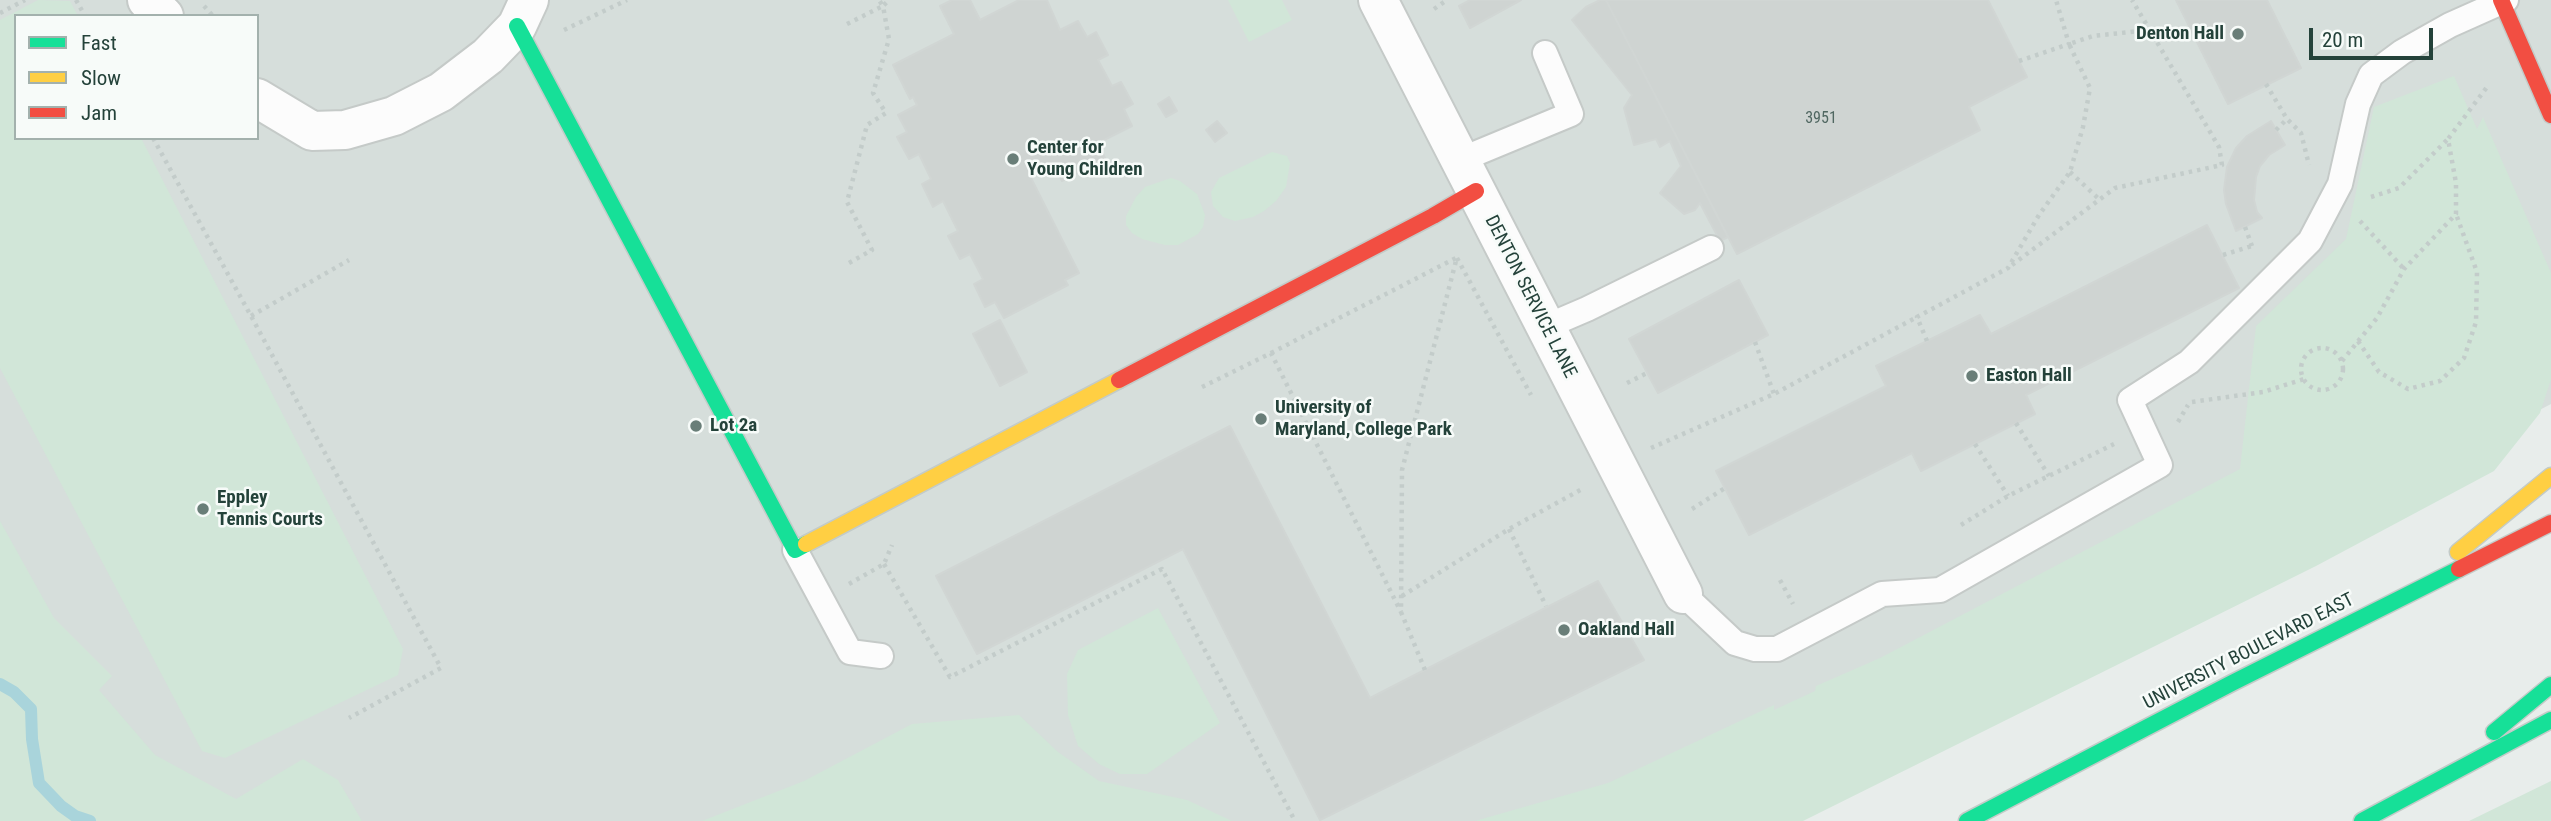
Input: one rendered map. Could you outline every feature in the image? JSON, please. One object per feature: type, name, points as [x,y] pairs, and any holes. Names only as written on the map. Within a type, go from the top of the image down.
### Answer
[{"type":"street","points":[[147,0],[162,14]]},
{"type":"street","name":"DENTON SERVICE LANE","points":[[1378,0],[1682,594]]},
{"type":"street","points":[[2503,1],[2551,115]]},
{"type":"street","points":[[259,99],[312,131],[345,130],[394,116],[441,92],[525,24],[795,550],[1433,216],[1468,175]]},
{"type":"street","points":[[2381,608],[2464,548],[2551,476]]},
{"type":"street","name":"UNIVERSITY BOULEVARD EAST","points":[[1967,821],[2232,683],[2551,523]]},
{"type":"street","points":[[2423,791],[2551,685]]},
{"type":"street","points":[[2362,821],[2423,791],[2551,720]]},
{"type":"lane","points":[[1682,594],[1735,643],[1755,649],[1777,649],[1882,594],[1940,590],[2161,465],[2130,400],[2189,362],[2310,241],[2340,184],[2358,104],[2371,75],[2402,52],[2450,25],[2503,1]]},
{"type":"lane","points":[[1468,175],[1571,114],[1545,52]]},
{"type":"lane","points":[[1545,327],[1712,248]]},
{"type":"lane","points":[[795,550],[850,652],[881,656]]},
{"type":"path","points":[[0,13],[25,0]]},
{"type":"path","points":[[525,24],[627,0]]},
{"type":"path","points":[[849,263],[872,250],[848,202],[867,125],[886,113],[873,93],[889,39],[883,6],[879,0]]},
{"type":"path","points":[[848,24],[883,6],[889,0]]},
{"type":"path","points":[[1434,9],[1447,0]]},
{"type":"path","points":[[2008,268],[2039,215],[2070,172],[2083,127],[2090,88],[2068,44],[2056,0]]},
{"type":"path","points":[[1657,444],[1774,394],[2008,268],[2115,188],[2222,165],[2219,148],[2132,0]]},
{"type":"path","points":[[2019,61],[2093,36],[2149,30]]},
{"type":"path","points":[[2266,85],[2287,119],[2276,130]]},
{"type":"path","points":[[2333,200],[2362,199],[2399,188],[2448,139],[2487,87]]},
{"type":"path","points":[[2358,341],[2379,372],[2408,389],[2440,381],[2464,358],[2476,322],[2477,272],[2456,214],[2456,183],[2448,139]]},
{"type":"path","points":[[154,140],[441,668],[349,718]]},
{"type":"path","points":[[2070,172],[2099,199]]},
{"type":"path","points":[[2333,200],[2357,218],[2404,269]]},
{"type":"path","points":[[2342,361],[2333,351],[2320,348],[2314,350],[2304,359],[2304,379],[2320,390],[2334,386],[2342,375],[2342,361],[2377,318],[2404,269],[2456,214]]},
{"type":"path","points":[[2223,255],[2252,246],[2245,227]]},
{"type":"path","points":[[1199,388],[1457,257]]},
{"type":"path","points":[[1457,257],[1536,404]]},
{"type":"path","points":[[1401,612],[1402,470],[1457,257]]},
{"type":"path","points":[[251,316],[349,260]]},
{"type":"path","points":[[1917,317],[1927,341]]},
{"type":"path","points":[[1755,342],[1774,394]]},
{"type":"path","points":[[1271,353],[1401,612],[1425,670]]},
{"type":"path","points":[[1627,383],[1647,373]]},
{"type":"path","points":[[2189,403],[2263,392],[2304,379]]},
{"type":"path","points":[[2016,423],[2049,476]]},
{"type":"path","points":[[1961,525],[2008,496],[2114,443]]},
{"type":"path","points":[[1975,444],[2008,496]]},
{"type":"path","points":[[1576,477],[1582,489]]},
{"type":"path","points":[[1401,596],[1509,529],[1594,482]]},
{"type":"path","points":[[1692,509],[1725,488]]},
{"type":"path","points":[[1509,529],[1546,606]]},
{"type":"path","points":[[814,586],[838,590],[884,564],[893,544]]},
{"type":"path","points":[[884,564],[950,677],[1162,569],[1295,821]]},
{"type":"shaded area","name":"University of Maryland, College Park","points":[[0,0],[2551,0],[2551,404],[1752,821],[0,821]]},
{"type":"green space","name":"Eppley Tennis Courts","points":[[38,0],[70,1],[77,14],[14,14],[14,140],[142,140],[403,649],[398,675],[225,758],[202,751],[0,368],[0,20]]},
{"type":"green space","points":[[1228,0],[1282,0],[1292,20],[1249,42]]},
{"type":"green space","points":[[2454,76],[2477,129],[2483,117],[2551,273],[2551,379],[2540,413],[2494,471],[2316,566],[1803,821],[1475,821],[1608,783],[1774,705],[1774,710],[1815,691],[1816,686],[1880,658],[2240,469],[2256,326],[2346,239],[2374,107]]},
{"type":"green space","points":[[1272,152],[1287,156],[1290,163],[1286,187],[1276,201],[1253,217],[1235,221],[1223,217],[1213,206],[1211,192],[1219,178]]},
{"type":"green space","points":[[1171,178],[1180,181],[1197,194],[1205,215],[1203,227],[1198,234],[1178,245],[1165,245],[1142,239],[1126,225],[1126,216],[1145,187]]},
{"type":"green space","points":[[0,521],[54,618],[112,676],[99,690],[155,755],[236,799],[303,759],[338,780],[362,821],[0,821]]},
{"type":"green space","points":[[1158,608],[1220,723],[1147,774],[1120,774],[1099,764],[1078,746],[1068,715],[1067,674],[1078,650]]},
{"type":"green space","points":[[1019,715],[1058,752],[1099,781],[1187,800],[1232,821],[702,821],[804,781],[912,724]]},
{"type":"green space","points":[[2551,781],[2551,821],[2469,821]]},
{"type":"building","name":"Center for Young Children","points":[[952,0],[970,0],[980,20],[1019,0],[1047,0],[1060,30],[1078,21],[1087,37],[1096,32],[1108,55],[1098,60],[1112,86],[1121,82],[1133,104],[1124,109],[1132,126],[1098,143],[1105,158],[1062,181],[1053,164],[1030,176],[1079,273],[1065,280],[1068,285],[1004,318],[995,302],[985,307],[974,284],[983,279],[970,254],[960,259],[948,236],[958,231],[943,201],[933,207],[922,184],[931,179],[919,154],[909,159],[897,137],[907,132],[898,115],[917,105],[913,97],[910,99],[893,65],[954,34],[940,6]]},
{"type":"building","points":[[1470,0],[1521,0],[1470,28],[1459,6]]},
{"type":"building","points":[[1606,0],[1728,237],[1720,241],[1700,203],[1695,210],[1684,214],[1660,193],[1681,166],[1670,141],[1660,147],[1656,139],[1634,145],[1624,108],[1632,95],[1572,20],[1586,7]]},
{"type":"building","points":[[1606,0],[1988,0],[2027,77],[1969,107],[1980,130],[1737,254]]},
{"type":"building","name":"Denton Hall","points":[[2176,0],[2267,0],[2301,68],[2228,104]]},
{"type":"building","points":[[1169,97],[1177,111],[1166,117],[1158,104]]},
{"type":"building","points":[[1217,121],[1227,133],[1215,142],[1206,130]]},
{"type":"building","points":[[2271,121],[2285,145],[2269,155],[2260,166],[2256,177],[2254,200],[2257,212],[2262,218],[2236,231],[2224,190],[2227,167],[2236,148],[2247,136]]},
{"type":"building","name":"Easton Hall","points":[[2207,225],[2239,288],[2026,395],[2035,414],[1921,471],[1912,453],[1749,535],[1716,471],[1886,386],[1876,366],[1980,315],[1991,334]]},
{"type":"building","points":[[1739,280],[1768,335],[1658,393],[1629,339]]},
{"type":"building","points":[[1000,320],[1027,372],[1000,386],[973,334]]},
{"type":"building","name":"Oakland Hall","points":[[1230,426],[1370,698],[1598,581],[1644,660],[1320,820],[1183,549],[977,654],[936,576]]},
{"type":"waterway","points":[[0,684],[14,692],[31,709],[32,739],[39,783],[61,806],[75,816],[90,821]]},
{"type":"traffic: fast","points":[[517,26],[795,550],[806,544]]},
{"type":"traffic: fast","points":[[1967,821],[2459,569]]},
{"type":"traffic: fast","points":[[2494,732],[2551,685]]},
{"type":"traffic: fast","points":[[2362,821],[2551,720]]},
{"type":"traffic: slow","points":[[806,544],[1119,380]]},
{"type":"traffic: slow","points":[[2458,552],[2551,476]]},
{"type":"traffic: jam","points":[[2501,0],[2551,115]]},
{"type":"traffic: jam","points":[[1119,380],[1476,191]]},
{"type":"traffic: jam","points":[[2459,569],[2551,523]]},
{"type":"place","name":"Denton Hall","points":[[2238,34]]},
{"type":"place","name":"Center for Young Children","points":[[1013,159]]},
{"type":"place","name":"Easton Hall","points":[[1972,376]]},
{"type":"place","name":"University of Maryland, College Park","points":[[1261,419]]},
{"type":"place","name":"Lot 2a","points":[[696,426]]},
{"type":"place","name":"Eppley Tennis Courts","points":[[203,509]]},
{"type":"place","name":"Oakland Hall","points":[[1564,630]]}]
